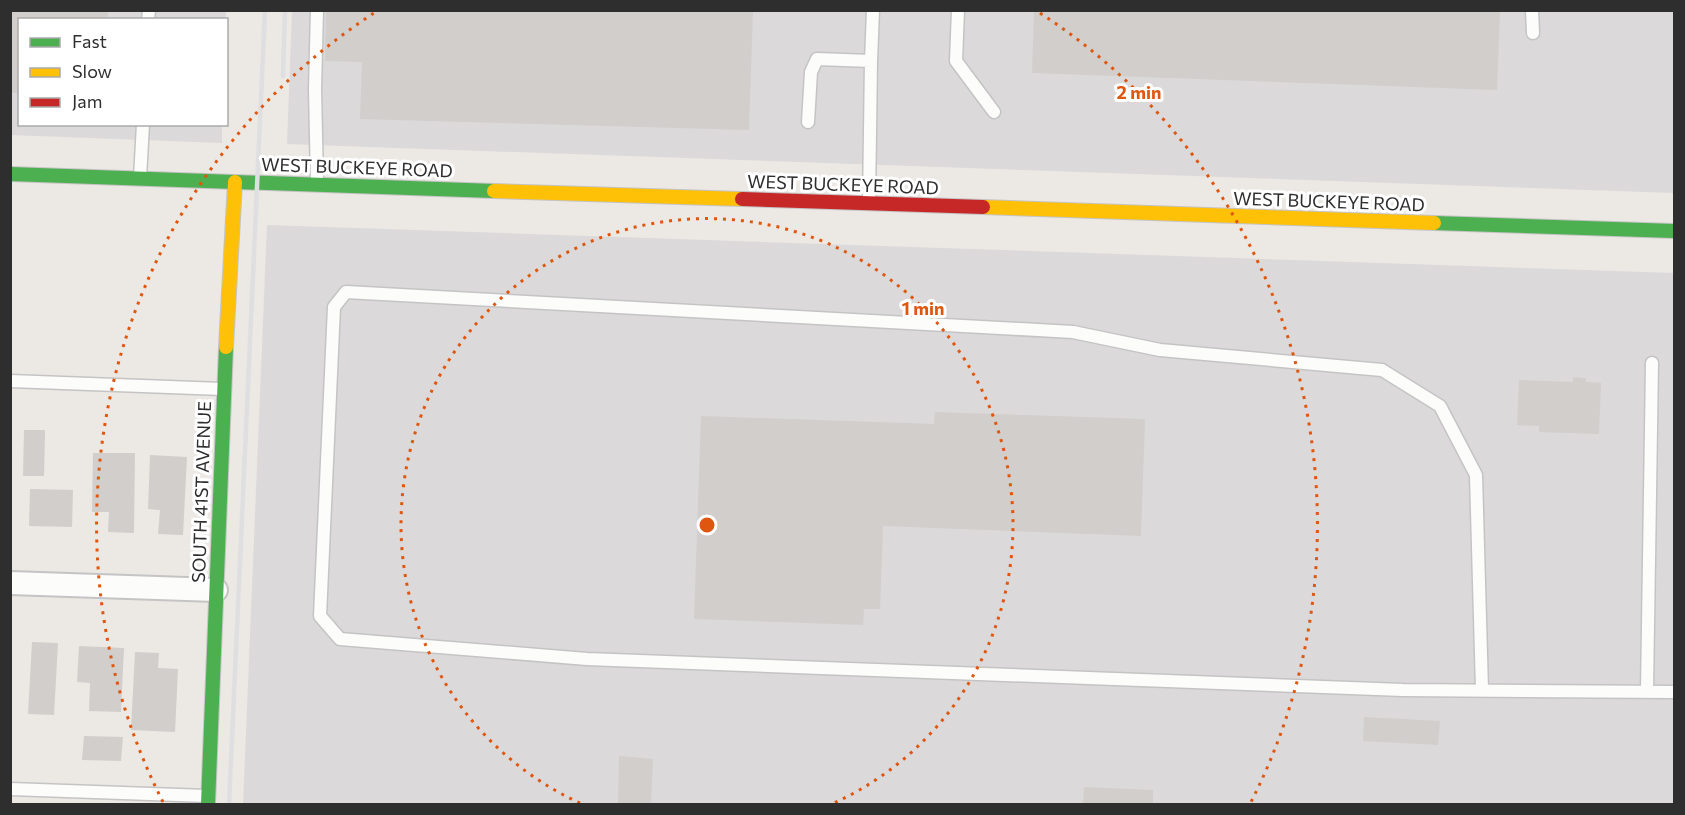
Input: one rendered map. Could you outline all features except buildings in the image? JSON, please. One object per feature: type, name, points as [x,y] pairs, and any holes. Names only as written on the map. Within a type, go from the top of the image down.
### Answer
[{"type":"main road","name":"WEST BUCKEYE ROAD","points":[[10,174],[1674,231]]},
{"type":"main road","name":"SOUTH 41ST AVENUE","points":[[208,800],[224,389],[235,182]]},
{"type":"street","points":[[10,583],[216,590]]},
{"type":"lane","points":[[317,10],[315,89],[317,185]]},
{"type":"lane","points":[[869,204],[873,10]]},
{"type":"lane","points":[[958,10],[956,61],[994,112]]},
{"type":"lane","points":[[1532,10],[1533,33]]},
{"type":"lane","points":[[808,122],[811,72],[817,59],[871,61]]},
{"type":"lane","points":[[140,179],[143,126]]},
{"type":"lane","points":[[1482,690],[1476,475],[1440,406],[1382,370],[1160,350],[1073,332],[346,292],[334,307],[320,616],[340,639],[587,659],[1403,690],[1674,692]]},
{"type":"lane","points":[[1647,691],[1652,363]]},
{"type":"lane","points":[[10,381],[224,389]]},
{"type":"lane","points":[[10,789],[208,800]]},
{"type":"shaded area","points":[[11,11],[226,11],[226,18],[18,18],[18,126],[222,126],[222,143],[11,135]]},
{"type":"shaded area","points":[[292,11],[1674,11],[1674,193],[287,144]]},
{"type":"shaded area","points":[[267,225],[1674,273],[1674,804],[243,804]]},
{"type":"railway","points":[[229,804],[265,10]]},
{"type":"railway","points":[[283,76],[285,10]]},
{"type":"traffic: fast","points":[[10,174],[494,191]]},
{"type":"traffic: fast","points":[[1434,223],[1674,231]]},
{"type":"traffic: fast","points":[[208,804],[226,347]]},
{"type":"traffic: slow","points":[[226,347],[235,182]]},
{"type":"traffic: slow","points":[[494,191],[742,199]]},
{"type":"traffic: slow","points":[[983,207],[1434,223]]},
{"type":"traffic: jam","points":[[742,199],[983,207]]}]
